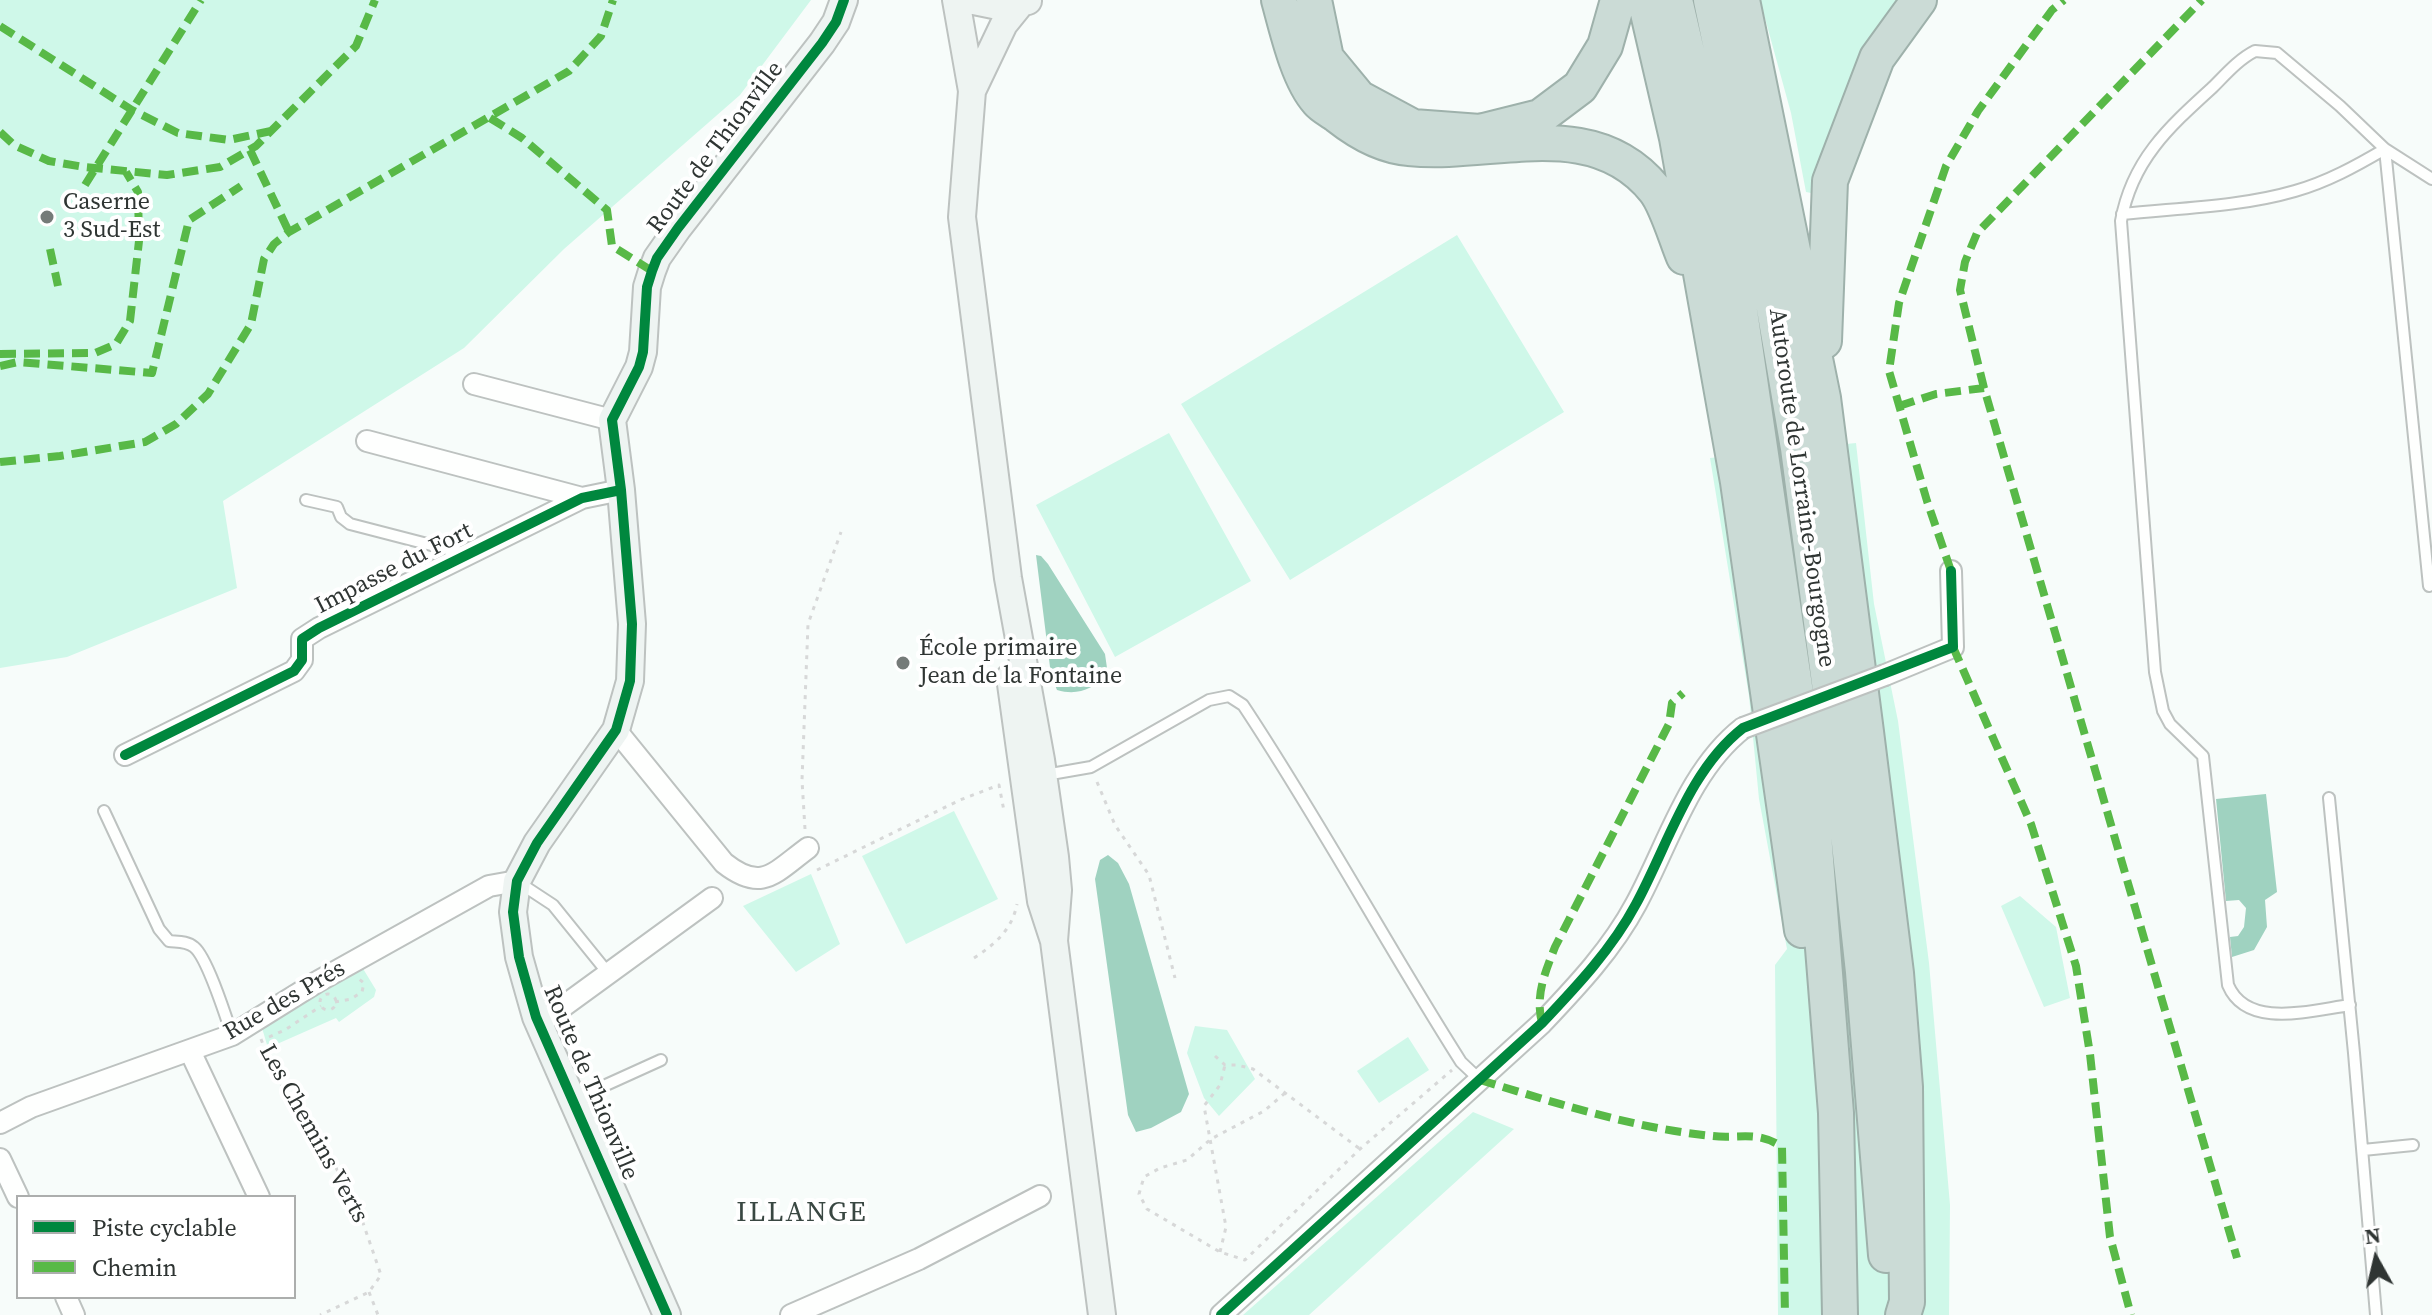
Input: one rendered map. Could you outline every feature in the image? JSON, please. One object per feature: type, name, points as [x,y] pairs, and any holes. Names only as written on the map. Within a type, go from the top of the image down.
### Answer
[{"type":"highway","points":[[1279,0],[1295,58],[1318,101],[1358,132],[1406,148],[1467,149],[1543,142],[1587,145],[1623,160],[1657,191],[1688,265],[1738,482]]},
{"type":"highway","points":[[1314,0],[1326,58],[1359,98],[1413,127],[1480,132],[1540,117],[1580,87],[1605,46],[1618,0]]},
{"type":"highway","points":[[1645,0],[1677,138],[1738,482],[1808,977],[1840,1304]]},
{"type":"highway","name":"Autoroute de Lorraine-Bourgogne","points":[[1675,0],[1736,284],[1811,796],[1836,1113],[1840,1304]]},
{"type":"highway","name":"Autoroute de Lorraine-Bourgogne","points":[[1711,0],[1769,279],[1798,448],[1819,602],[1863,972],[1877,1124],[1888,1315]]},
{"type":"highway","points":[[1742,0],[1823,398],[1896,973],[1907,1155],[1907,1302],[1903,1315]]},
{"type":"highway","points":[[1823,398],[1830,181],[1877,58],[1919,0]]},
{"type":"main road","name":"Route de Thionville","points":[[667,1315],[539,1024],[519,957],[513,912],[517,881],[537,843],[616,730],[630,681],[632,624],[612,420],[639,367],[643,352],[647,287],[657,258],[840,11],[862,0]]},
{"type":"main road","points":[[956,0],[972,91],[962,217],[1008,578],[1042,768],[1058,890],[1054,941]]},
{"type":"main road","points":[[969,0],[1003,7],[1027,1]]},
{"type":"main road","points":[[972,91],[1004,24],[1027,1]]},
{"type":"main road","points":[[1008,578],[1006,649],[1017,742],[1041,901],[1054,941],[1102,1315]]},
{"type":"main road","points":[[1017,742],[1027,757],[1042,768]]},
{"type":"street","points":[[474,384],[612,420]]},
{"type":"street","points":[[367,441],[582,498]]},
{"type":"street","name":"Impasse du Fort","points":[[125,755],[294,671],[302,660],[302,639],[310,634],[582,498],[621,490]]},
{"type":"street","points":[[1221,1315],[1542,1023],[1589,973],[1635,906],[1683,808],[1709,763],[1732,737],[1743,728],[1953,647],[1951,571]]},
{"type":"street","points":[[616,730],[724,863],[743,878],[760,879],[774,873],[808,848]]},
{"type":"street","name":"Rue des Prés","points":[[0,1123],[31,1107],[232,1035],[258,1030],[317,982],[489,886],[517,881]]},
{"type":"street","name":"Route de Thionville","points":[[539,1024],[712,898]]},
{"type":"street","points":[[190,1051],[258,1195]]},
{"type":"street","points":[[0,1159],[17,1195]]},
{"type":"street","points":[[791,1315],[919,1259],[1040,1196]]},
{"type":"lane","points":[[2350,1005],[2280,1014],[2264,1013],[2241,1003],[2232,995],[2228,985],[2203,756],[2170,724],[2163,711],[2155,672],[2121,239],[2122,214],[2126,196],[2145,157],[2175,122],[2255,51],[2277,53],[2385,149],[2432,179]]},
{"type":"lane","points":[[2122,214],[2265,198],[2297,191],[2347,171],[2385,149]]},
{"type":"lane","points":[[2385,149],[2429,586]]},
{"type":"lane","points":[[306,500],[337,507],[341,517],[350,524],[467,554]]},
{"type":"lane","points":[[1042,768],[1091,767],[1209,700],[1229,696],[1243,705],[1322,828],[1371,916],[1461,1062],[1480,1080]]},
{"type":"lane","points":[[2329,798],[2376,1315]]},
{"type":"lane","points":[[104,811],[159,929],[169,941],[183,942],[195,948],[219,998],[232,1035]]},
{"type":"lane","points":[[517,881],[553,905],[608,973]]},
{"type":"lane","points":[[573,1100],[661,1060]]},
{"type":"lane","points":[[2363,1150],[2413,1145]]},
{"type":"path","points":[[808,848],[802,780],[808,624],[841,532]]},
{"type":"path","points":[[1091,767],[1115,825],[1149,875],[1175,978]]},
{"type":"path","points":[[817,870],[960,800],[999,785],[1005,816]]},
{"type":"path","points":[[974,958],[998,943],[1015,918],[1019,895]]},
{"type":"path","points":[[321,1006],[330,1010],[335,1002],[351,999],[362,992],[364,983],[353,980]]},
{"type":"path","points":[[258,1030],[285,1030],[321,1006],[323,997],[332,996],[337,991]]},
{"type":"path","points":[[332,996],[335,1002]]},
{"type":"path","points":[[1215,1056],[1225,1065],[1253,1069],[1360,1149]]},
{"type":"path","points":[[1285,1093],[1264,1111],[1211,1139],[1187,1160],[1160,1168],[1144,1177],[1139,1194],[1147,1209],[1220,1252],[1245,1260],[1360,1149],[1461,1062]]},
{"type":"path","points":[[1220,1252],[1226,1227],[1204,1106],[1220,1085],[1225,1065]]},
{"type":"path","points":[[320,1315],[369,1292],[378,1315]]},
{"type":"shaded area","points":[[0,0],[811,0],[740,95],[564,249],[464,348],[223,501],[237,588],[67,657],[0,668]]},
{"type":"shaded area","points":[[1760,0],[1896,0],[1875,35],[1816,194],[1806,192],[1791,113]]},
{"type":"shaded area","points":[[1457,235],[1564,412],[1290,580],[1181,404]]},
{"type":"shaded area","points":[[1169,433],[1251,581],[1115,657],[1036,505]]},
{"type":"shaded area","points":[[1856,443],[1874,604],[1898,721],[1929,963],[1950,1205],[1949,1315],[1778,1315],[1775,965],[1787,949],[1759,799],[1749,696],[1710,458]]},
{"type":"shaded area","points":[[1036,555],[1048,564],[1105,654],[1108,675],[1084,690],[1057,690],[1051,675]]},
{"type":"shaded area","points":[[2266,794],[2277,892],[2265,900],[2267,927],[2254,950],[2232,957],[2230,937],[2238,936],[2244,927],[2246,908],[2239,900],[2226,901],[2216,799]]},
{"type":"shaded area","points":[[954,811],[998,899],[906,944],[862,856]]},
{"type":"shaded area","points":[[1108,855],[1118,863],[1129,884],[1189,1094],[1181,1112],[1151,1128],[1136,1132],[1128,1115],[1095,879],[1100,860]]},
{"type":"shaded area","points":[[811,874],[840,944],[796,972],[743,906]]},
{"type":"shaded area","points":[[2020,896],[2056,927],[2070,998],[2044,1007],[2001,906]]},
{"type":"shaded area","points":[[362,967],[376,990],[374,997],[339,1022],[336,1018],[268,1048],[262,1028],[314,993]]},
{"type":"shaded area","points":[[1195,1026],[1227,1030],[1255,1079],[1219,1116],[1204,1098],[1187,1053]]},
{"type":"shaded area","points":[[1408,1037],[1429,1070],[1379,1103],[1357,1071]]},
{"type":"shaded area","points":[[1473,1112],[1514,1129],[1309,1315],[1243,1315]]},
{"type":"marked path","points":[[85,185],[201,0]]},
{"type":"marked path","points":[[0,132],[14,145],[49,161],[84,167],[167,175],[220,167],[256,146],[356,46],[375,0]]},
{"type":"marked path","points":[[0,462],[145,442],[176,424],[208,394],[251,324],[264,259],[274,244],[289,232],[569,71],[601,36],[613,0]]},
{"type":"marked path","points":[[1951,571],[1889,371],[1899,303],[1946,166],[1978,111],[2052,10],[2064,0]]},
{"type":"marked path","points":[[1984,388],[1960,290],[1965,262],[1977,233],[2202,0]]},
{"type":"marked path","points":[[0,26],[132,110],[178,133],[229,140],[271,131]]},
{"type":"marked path","points":[[490,118],[522,138],[607,210],[612,246],[652,271]]},
{"type":"marked path","points":[[250,150],[289,232]]},
{"type":"marked path","points":[[0,354],[95,353],[116,344],[130,321],[139,241],[138,192],[126,172]]},
{"type":"marked path","points":[[0,366],[18,362],[152,373],[189,220],[241,186]]},
{"type":"marked path","points":[[50,249],[58,286]]},
{"type":"marked path","points":[[1899,406],[1936,394],[1984,388],[2237,1258]]},
{"type":"marked path","points":[[1953,647],[2031,824],[2076,966],[2090,1054],[2110,1237],[2131,1315]]},
{"type":"marked path","points":[[1542,1023],[1540,994],[1555,947],[1669,724],[1672,703],[1683,693]]},
{"type":"marked path","points":[[1480,1080],[1624,1121],[1712,1136],[1756,1137],[1782,1147],[1785,1315]]},
{"type":"cycle path","points":[[667,1315],[536,1017],[519,957],[513,912],[517,881],[537,843],[616,730],[630,681],[632,624],[612,420],[639,367],[643,352],[647,287],[652,271],[657,258],[678,228],[822,43],[836,22],[844,0]]},
{"type":"cycle path","points":[[125,755],[294,671],[302,660],[302,639],[319,628],[582,498],[621,490]]},
{"type":"cycle path","points":[[1221,1315],[1542,1023],[1581,981],[1627,921],[1681,810],[1724,745],[1743,728],[1953,647],[1951,571]]},
{"type":"place","name":"Caserne 3 Sud-Est","points":[[47,217]]},
{"type":"place","name":"École primaire Jean de la Fontaine","points":[[903,663]]},
{"type":"district","name":"ILLANGE","points":[[802,1214]]}]
